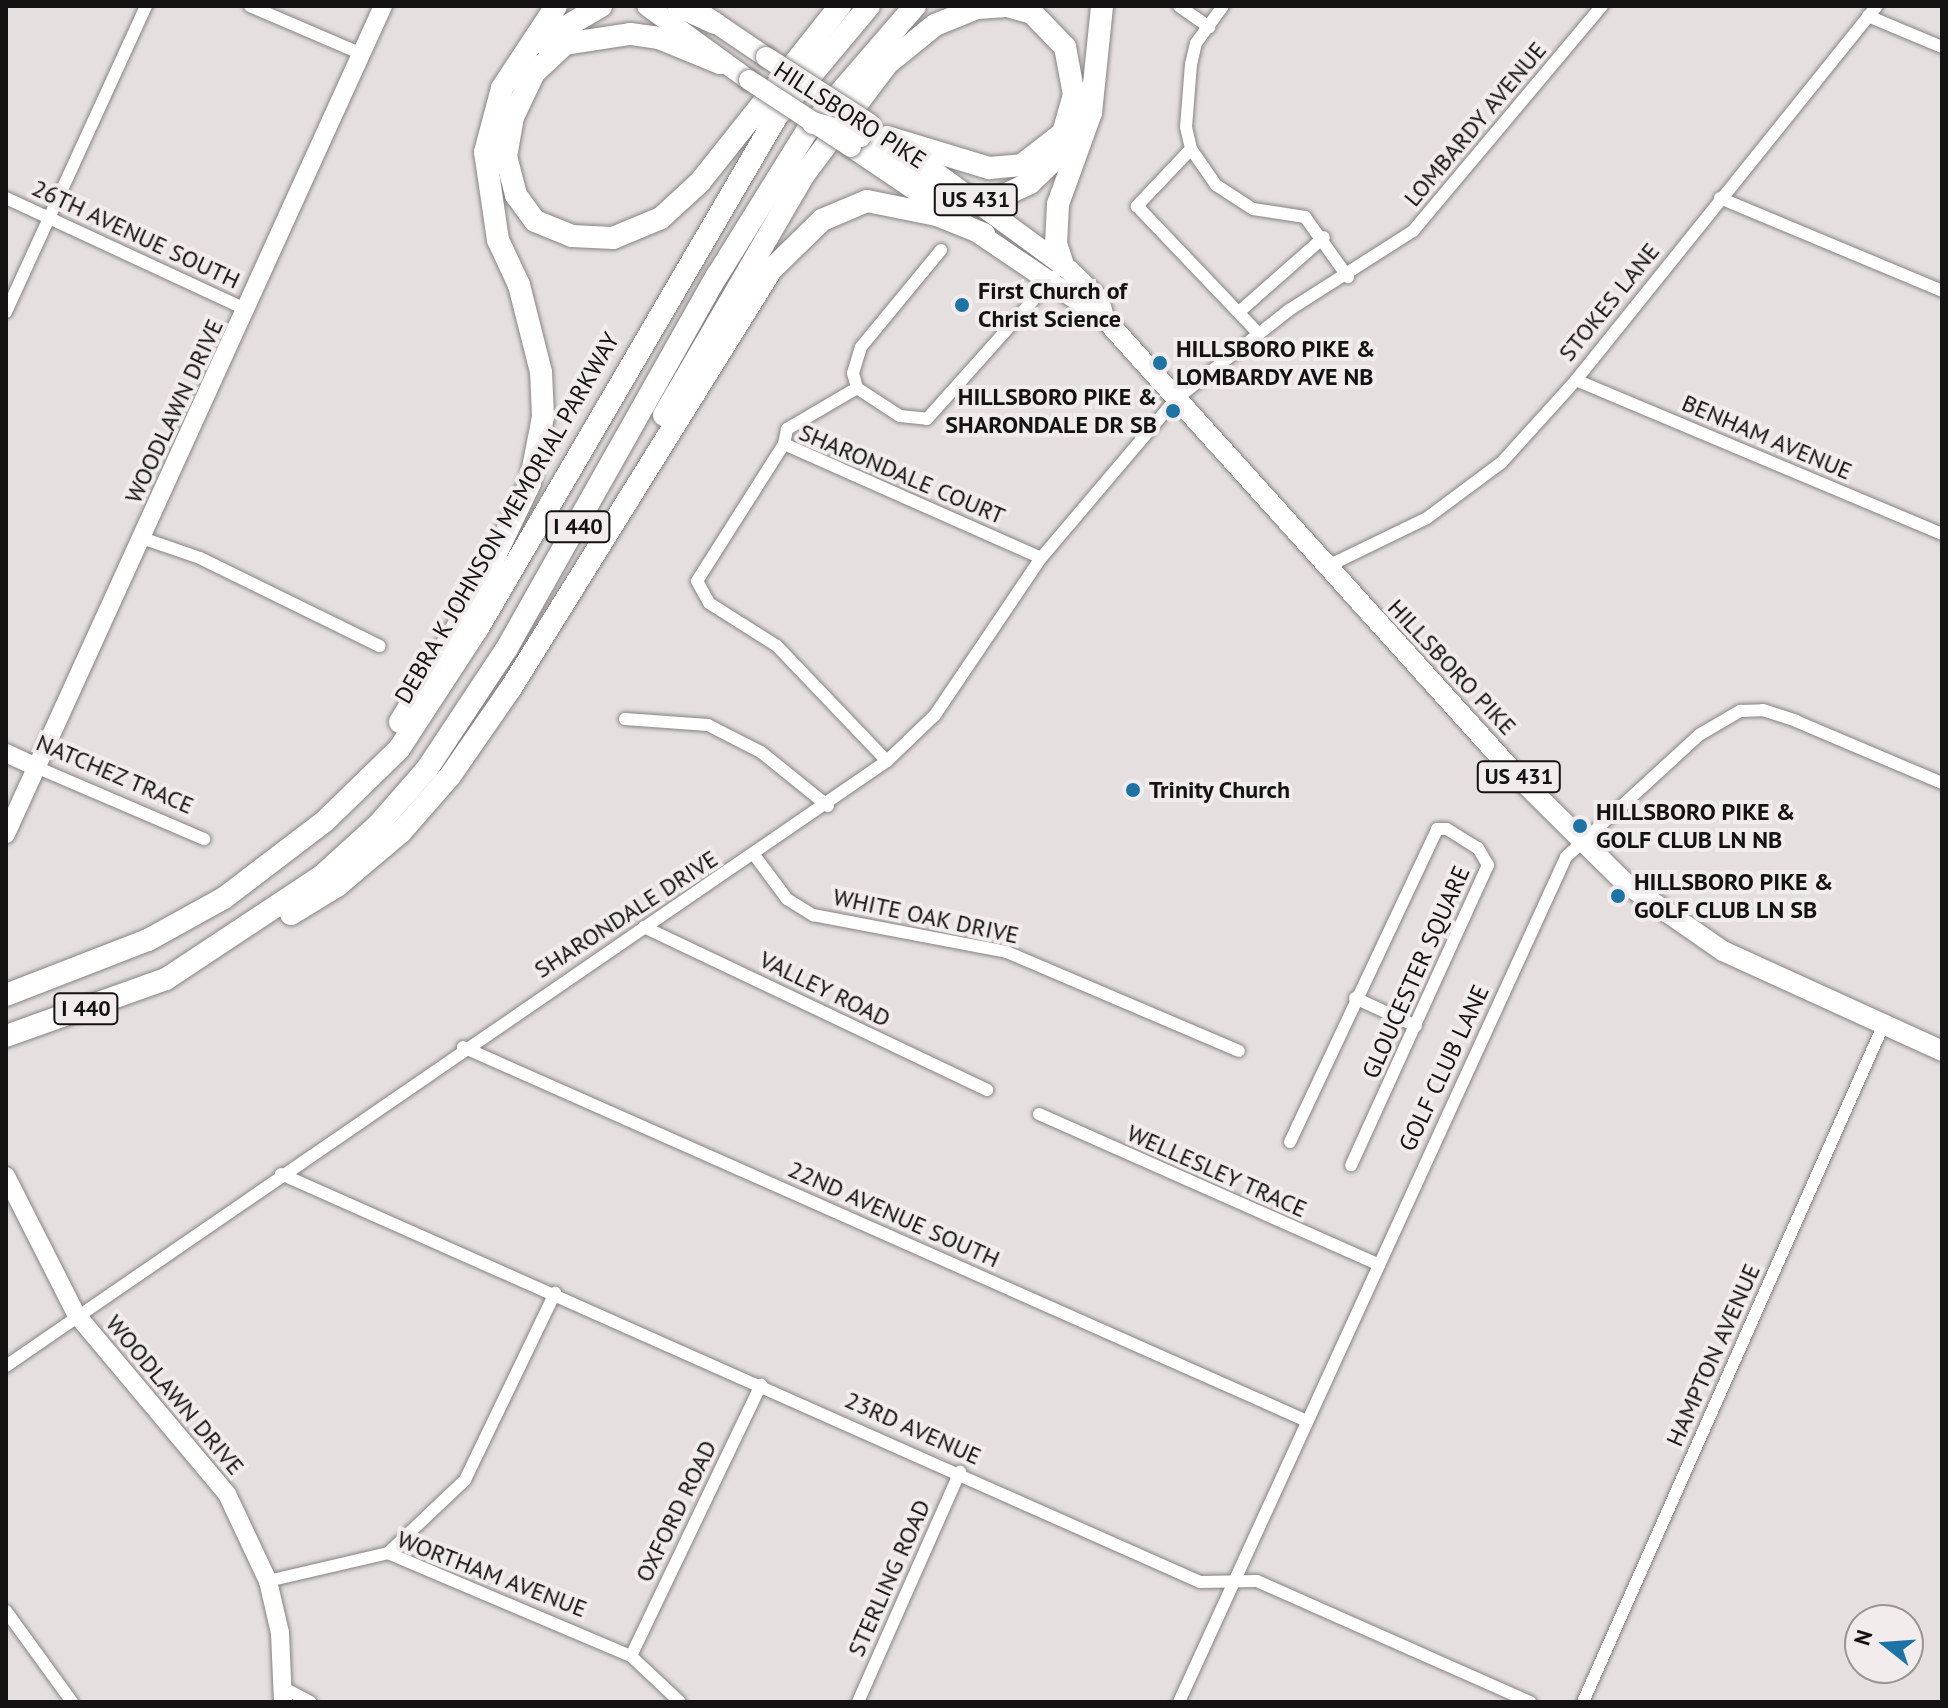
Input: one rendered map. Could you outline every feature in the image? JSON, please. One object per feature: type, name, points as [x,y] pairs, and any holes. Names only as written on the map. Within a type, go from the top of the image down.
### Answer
[{"type":"highway","points":[[325,821],[397,727],[473,601],[530,483],[543,417],[541,372],[519,285],[498,240],[485,152],[502,88],[532,47],[556,6]]},
{"type":"highway","points":[[532,47],[601,6]]},
{"type":"highway","points":[[678,6],[714,23]]},
{"type":"highway","points":[[720,63],[659,38],[630,34],[565,44],[534,73],[513,117],[506,156],[516,195],[535,221],[572,236],[613,238],[661,218],[700,182],[840,6]]},
{"type":"highway","name":"DEBRA K JOHNSON MEMORIAL PARKWAY","points":[[6,995],[148,940],[224,898],[325,821],[399,749],[478,628],[777,116],[869,6]]},
{"type":"highway","name":"I 440","points":[[6,1036],[166,979],[323,875],[427,769],[514,636],[717,276],[807,131],[915,6]]},
{"type":"highway","points":[[511,688],[803,176],[887,64],[935,25],[977,8],[1005,6],[1032,13],[1065,47],[1074,95],[1063,133],[1022,165],[989,168],[867,136],[813,123]]},
{"type":"highway","points":[[1058,272],[1058,204],[1091,113],[1102,6]]},
{"type":"highway","points":[[867,136],[967,204],[983,205],[1030,183],[1083,132]]},
{"type":"highway","points":[[166,979],[254,938],[337,886],[401,832],[511,688],[771,270],[822,220],[867,201],[937,215],[984,234]]},
{"type":"main road","name":"WOODLAWN DRIVE","points":[[6,834],[383,6]]},
{"type":"main road","name":"HILLSBORO PIKE","points":[[647,6],[720,63],[813,123]]},
{"type":"main road","name":"HILLSBORO PIKE","points":[[692,6],[766,57],[984,234],[1058,272],[1099,299],[1104,318],[1326,567],[1580,843],[1672,919],[1723,951],[1942,1051]]},
{"type":"main road","name":"HILLSBORO PIKE","points":[[983,205],[1058,272]]},
{"type":"main road","name":"NATCHEZ TRACE","points":[[6,753],[36,767]]},
{"type":"main road","name":"WOODLAWN DRIVE","points":[[6,1176],[76,1314],[209,1468],[268,1581],[284,1695]]},
{"type":"street","points":[[6,312],[146,6]]},
{"type":"street","points":[[1179,6],[1209,27]]},
{"type":"street","points":[[1223,6],[1191,64],[1186,127],[1191,149],[1216,185],[1253,209],[1305,217],[1324,237],[1348,277]]},
{"type":"street","name":"LOMBARDY AVENUE","points":[[1176,399],[1258,333],[1348,277],[1413,231],[1458,185],[1602,6]]},
{"type":"street","points":[[257,7],[362,54]]},
{"type":"street","points":[[1873,11],[1942,47]]},
{"type":"street","name":"STOKES LANE","points":[[1326,567],[1427,518],[1502,462],[1576,380],[1873,11]]},
{"type":"street","points":[[1191,149],[1137,206],[1258,333]]},
{"type":"street","name":"26TH AVENUE SOUTH","points":[[6,198],[247,310]]},
{"type":"street","points":[[1720,198],[1942,291]]},
{"type":"street","points":[[1241,315],[1324,237]]},
{"type":"street","points":[[941,250],[861,347],[853,373],[857,388],[900,416],[927,419],[1058,272]]},
{"type":"street","name":"BENHAM AVENUE","points":[[1576,380],[1942,534]]},
{"type":"street","points":[[784,444],[787,429],[857,388]]},
{"type":"street","name":"SHARONDALE DRIVE","points":[[6,1366],[76,1314],[463,1047],[755,856],[887,761],[935,715],[1041,558],[1176,399]]},
{"type":"street","name":"SHARONDALE COURT","points":[[887,761],[777,646],[709,603],[697,581],[784,444],[1041,558]]},
{"type":"street","points":[[142,538],[200,558],[380,646]]},
{"type":"street","name":"GOLF CLUB LANE","points":[[1179,1702],[1566,857],[1699,735],[1740,711],[1763,710],[1796,721],[1942,783]]},
{"type":"street","points":[[625,719],[708,725],[761,752],[828,806]]},
{"type":"street","name":"NATCHEZ TRACE","points":[[36,767],[204,839]]},
{"type":"street","name":"GLOUCESTER SQUARE","points":[[1290,1142],[1437,829],[1454,832],[1488,865],[1351,1165]]},
{"type":"street","name":"WHITE OAK DRIVE","points":[[755,856],[787,899],[813,915],[1007,952],[1239,1051]]},
{"type":"street","name":"VALLEY ROAD","points":[[644,927],[987,1090]]},
{"type":"street","points":[[1355,998],[1416,1026]]},
{"type":"street","name":"HAMPTON AVENUE","points":[[1583,1702],[1883,1026]]},
{"type":"street","name":"22ND AVENUE SOUTH","points":[[463,1047],[1307,1421]]},
{"type":"street","name":"WELLESLEY TRACE","points":[[1039,1114],[1379,1265]]},
{"type":"street","name":"23RD AVENUE","points":[[281,1174],[960,1472],[1200,1582],[1257,1581],[1530,1702]]},
{"type":"street","points":[[388,1553],[465,1480],[555,1293]]},
{"type":"street","name":"OXFORD ROAD","points":[[631,1656],[761,1385]]},
{"type":"street","name":"STERLING ROAD","points":[[858,1702],[960,1472]]},
{"type":"street","name":"WORTHAM AVENUE","points":[[268,1581],[388,1553],[564,1623],[631,1656],[680,1702]]},
{"type":"street","points":[[6,1611],[72,1702]]},
{"type":"street","points":[[284,1695],[310,1702]]},
{"type":"place","name":"First Church of Christ Science","points":[[962,305]]},
{"type":"place","name":"HILLSBORO PIKE & LOMBARDY AVE NB","points":[[1160,363]]},
{"type":"place","name":"HILLSBORO PIKE & SHARONDALE DR SB","points":[[1173,411]]},
{"type":"place","name":"Trinity Church","points":[[1133,790]]},
{"type":"place","name":"HILLSBORO PIKE & GOLF CLUB LN NB","points":[[1580,826]]},
{"type":"place","name":"HILLSBORO PIKE & GOLF CLUB LN SB","points":[[1618,896]]}]
